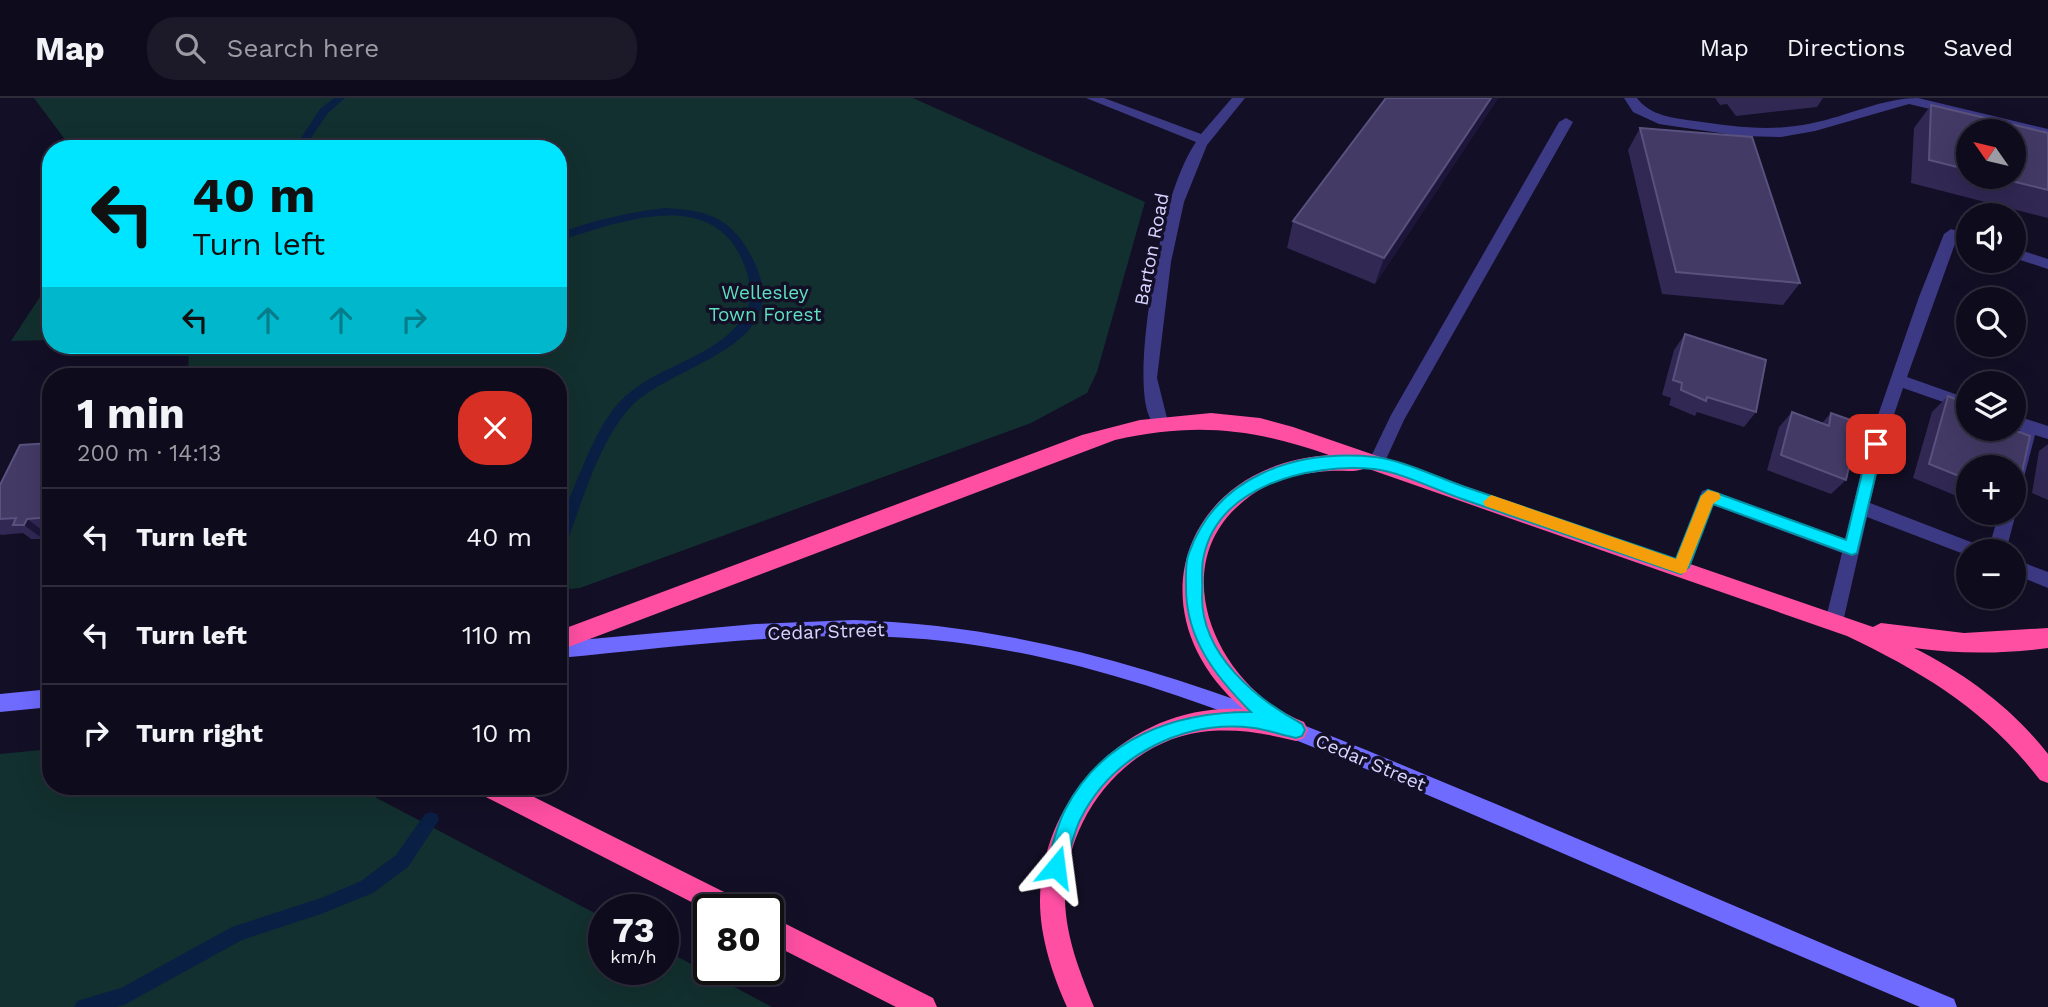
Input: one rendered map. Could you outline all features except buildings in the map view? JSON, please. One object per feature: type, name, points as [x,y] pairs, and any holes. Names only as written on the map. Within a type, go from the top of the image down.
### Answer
[{"type":"highway","points":[[567,637],[1047,454],[1160,422],[1195,418],[1256,424],[1377,463],[1844,625],[1927,662],[1958,682],[2007,723],[2048,772]]},
{"type":"highway","points":[[1296,730],[1262,712],[1241,693],[1214,658],[1201,632],[1194,604],[1195,560],[1204,533],[1219,511],[1259,480],[1294,468],[1320,463],[1377,463]]},
{"type":"highway","points":[[1844,625],[1949,643],[2019,642],[2048,638]]},
{"type":"highway","points":[[1082,1007],[1064,968],[1057,940],[1053,883],[1058,851],[1072,815],[1092,784],[1116,759],[1140,743],[1182,726],[1233,719],[1296,730]]},
{"type":"highway","points":[[506,795],[701,894]]},
{"type":"highway","points":[[784,936],[924,1007]]},
{"type":"main road","name":"Cedar Street","points":[[567,649],[838,627],[951,634],[1084,657],[1227,703],[1296,730],[1937,1003]]},
{"type":"main road","points":[[0,703],[42,699]]},
{"type":"lane","points":[[1092,98],[1204,140]]},
{"type":"lane","name":"Barton Road","points":[[1160,422],[1150,391],[1149,378],[1165,267],[1183,184],[1204,140],[1238,98]]},
{"type":"lane","points":[[1630,98],[1650,116],[1675,125],[1768,133],[1815,127],[1908,99],[2048,133]]},
{"type":"lane","points":[[1377,463],[1420,378],[1566,122]]},
{"type":"lane","points":[[1844,625],[1852,549],[1876,444],[1951,234],[1956,236]]},
{"type":"lane","points":[[2026,257],[2045,263],[2048,278]]},
{"type":"lane","points":[[1898,380],[1956,400]]},
{"type":"lane","points":[[2026,425],[2048,433]]},
{"type":"lane","points":[[1681,567],[1708,496],[1852,549]]},
{"type":"lane","points":[[1861,507],[1956,544]]},
{"type":"lane","points":[[2026,571],[2048,580]]},
{"type":"green space","name":"Wellesley Town Forest","points":[[34,98],[913,98],[1145,202],[1097,372],[1087,393],[1031,423],[580,588],[567,589],[567,368],[188,368],[189,354],[567,354],[567,140],[65,140]]},
{"type":"green space","points":[[42,294],[42,340],[11,341]]},
{"type":"green space","points":[[42,750],[42,795],[371,795],[588,910],[588,985],[679,985],[679,958],[693,965],[693,985],[731,985],[772,1007],[0,1007],[0,754]]},
{"type":"waterway","points":[[307,140],[324,111],[340,98]]},
{"type":"waterway","points":[[567,234],[637,214],[665,211],[691,213],[715,221],[735,237],[750,263],[756,291],[755,305],[749,319],[724,345],[635,395],[623,406],[601,442],[567,525]]},
{"type":"waterway","points":[[83,1007],[124,996],[238,933],[321,906],[367,887],[402,861],[431,820]]},
{"type":"slow traffic","points":[[1491,502],[1681,567],[1708,496],[1713,498]]},
{"type":"route","points":[[1056,867],[1058,851],[1072,815],[1092,784],[1116,759],[1140,743],[1182,726],[1213,720],[1254,720],[1296,730],[1262,712],[1225,674],[1204,639],[1194,604],[1192,583],[1195,560],[1204,533],[1219,511],[1259,480],[1278,472],[1320,463],[1377,463],[1681,567],[1708,496],[1852,549],[1876,444]]}]
